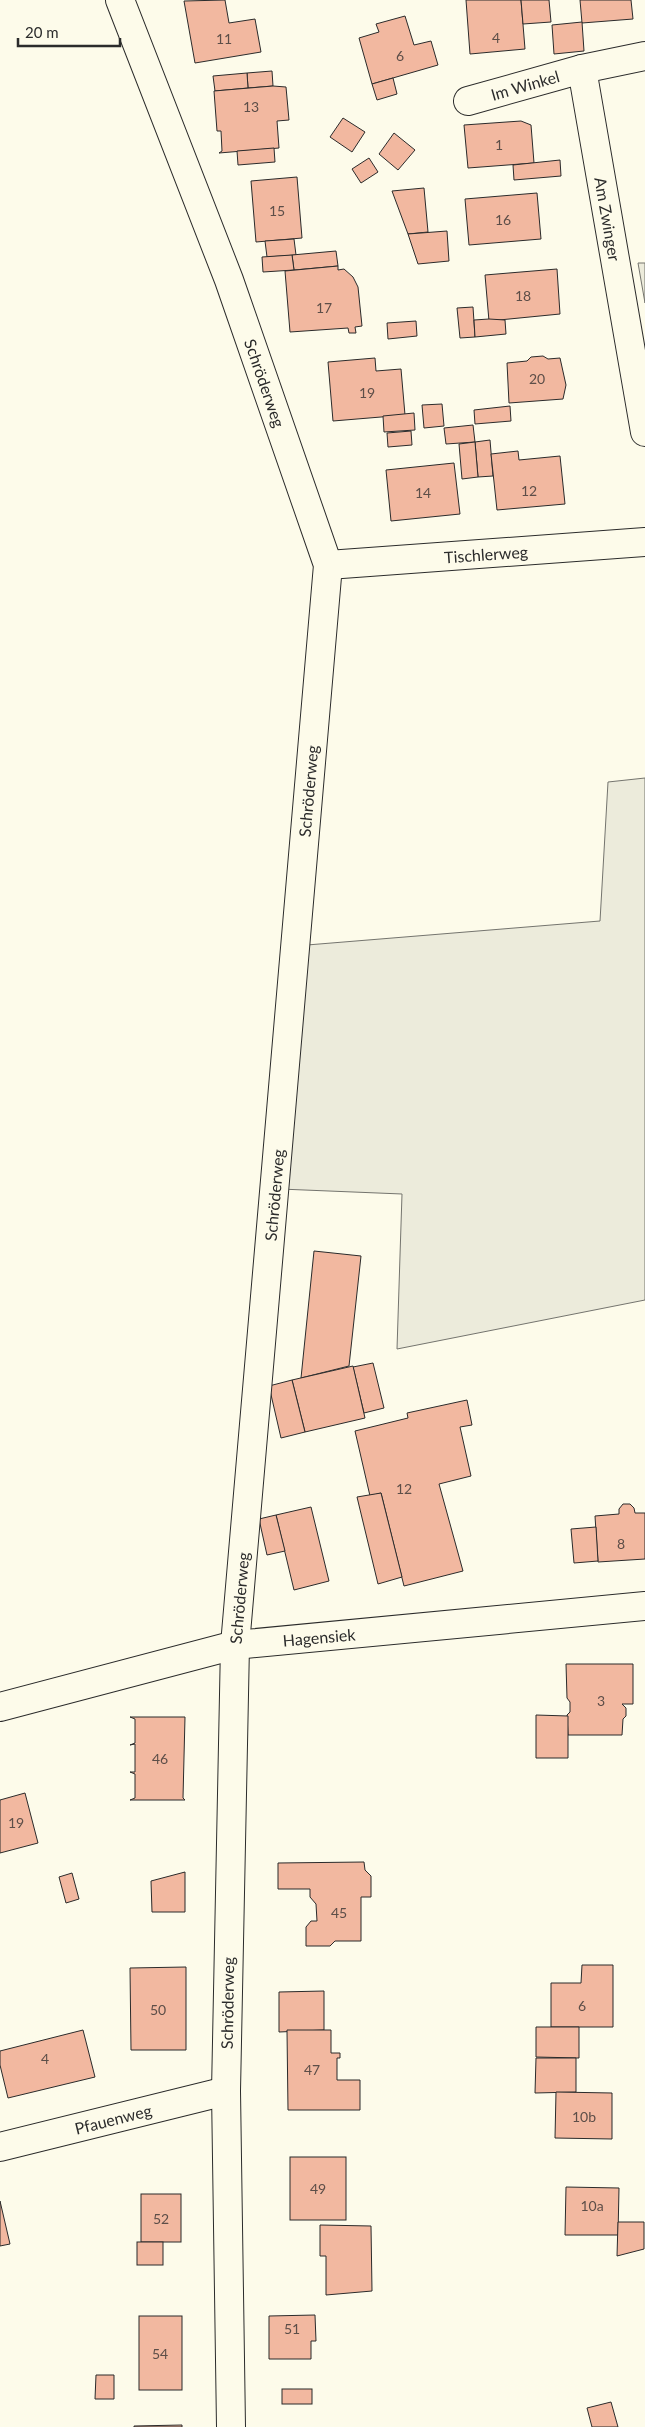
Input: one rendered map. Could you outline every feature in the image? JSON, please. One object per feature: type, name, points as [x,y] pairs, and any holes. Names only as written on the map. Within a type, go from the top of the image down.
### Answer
[{"type":"street","name":"Schröderweg","points":[[120,0],[229,280],[328,565],[235,1645],[226,2091],[231,2427]]},
{"type":"street","points":[[582,69],[645,56]]},
{"type":"street","name":"Im Winkel","points":[[468,101],[582,69]]},
{"type":"street","name":"Am Zwinger","points":[[582,69],[645,432]]},
{"type":"street","name":"Tischlerweg","points":[[328,565],[645,542]]},
{"type":"street","name":"Hagensiek","points":[[0,1707],[235,1645],[645,1606]]},
{"type":"street","name":"Pfauenweg","points":[[0,2147],[226,2091]]},
{"type":"shaded area","points":[[638,263],[645,263],[645,303]]},
{"type":"shaded area","points":[[645,778],[645,1300],[397,1349],[402,1194],[280,1189],[307,945],[600,921],[608,782]]},
{"type":"building","points":[[225,0],[229,23],[255,19],[261,52],[195,63],[184,1]]},
{"type":"building","points":[[466,0],[521,0],[525,49],[470,54]]},
{"type":"building","points":[[521,0],[549,0],[551,22],[523,24]]},
{"type":"building","points":[[580,0],[631,0],[633,19],[582,23]]},
{"type":"building","points":[[405,16],[414,45],[431,41],[438,65],[372,84],[359,38],[379,32],[376,24]]},
{"type":"building","points":[[582,22],[584,51],[554,54],[552,25]]},
{"type":"building","points":[[272,71],[273,86],[248,88],[247,73]]},
{"type":"building","points":[[247,73],[248,88],[215,91],[213,76]]},
{"type":"building","points":[[393,78],[397,94],[377,100],[372,84]]},
{"type":"building","points":[[273,86],[286,87],[289,120],[277,121],[279,148],[219,153],[222,151],[221,131],[217,131],[214,91]]},
{"type":"building","points":[[343,118],[365,132],[352,152],[330,137]]},
{"type":"building","points":[[521,121],[531,125],[534,163],[468,168],[464,125]]},
{"type":"building","points":[[394,133],[415,150],[398,170],[379,154]]},
{"type":"building","points":[[274,148],[275,162],[238,165],[237,151]]},
{"type":"building","points":[[369,158],[378,172],[361,183],[352,169]]},
{"type":"building","points":[[560,160],[561,176],[514,180],[513,165]]},
{"type":"building","points":[[297,177],[302,238],[256,242],[251,181]]},
{"type":"building","points":[[424,188],[428,232],[408,234],[392,191]]},
{"type":"building","points":[[537,193],[541,239],[469,245],[465,199]]},
{"type":"building","points":[[447,231],[449,261],[418,264],[408,234]]},
{"type":"building","points":[[294,239],[296,255],[267,257],[265,241]]},
{"type":"building","points":[[336,251],[338,266],[294,270],[292,255]]},
{"type":"building","points":[[292,255],[294,270],[263,272],[262,257]]},
{"type":"building","points":[[338,266],[338,270],[344,269],[353,277],[358,287],[362,326],[355,327],[356,333],[349,333],[348,328],[290,332],[285,271]]},
{"type":"building","points":[[557,269],[560,314],[489,321],[485,275]]},
{"type":"building","points":[[473,307],[475,337],[460,338],[457,308]]},
{"type":"building","points":[[474,320],[505,320],[506,334],[475,337]]},
{"type":"building","points":[[416,321],[417,336],[388,339],[387,323]]},
{"type":"building","points":[[543,356],[548,359],[560,358],[566,385],[563,399],[509,403],[507,363],[527,361],[531,357]]},
{"type":"building","points":[[375,358],[376,371],[401,369],[405,415],[333,421],[328,362]]},
{"type":"building","points":[[442,404],[444,426],[424,428],[422,405]]},
{"type":"building","points":[[510,406],[511,421],[475,424],[474,410]]},
{"type":"building","points":[[414,413],[415,430],[384,432],[383,416]]},
{"type":"building","points":[[473,425],[475,442],[446,444],[444,428]]},
{"type":"building","points":[[411,431],[412,445],[388,447],[387,433]]},
{"type":"building","points":[[490,440],[493,476],[478,477],[475,442]]},
{"type":"building","points":[[475,442],[478,477],[462,479],[459,444]]},
{"type":"building","points":[[518,451],[519,460],[560,456],[565,504],[497,510],[491,454]]},
{"type":"building","points":[[454,463],[460,514],[391,521],[386,470]]},
{"type":"building","points":[[314,1251],[361,1256],[349,1366],[301,1378]]},
{"type":"building","points":[[373,1363],[384,1408],[364,1413],[353,1367]]},
{"type":"building","points":[[353,1366],[365,1418],[305,1432],[292,1380]]},
{"type":"building","points":[[292,1380],[305,1432],[281,1438],[269,1386]]},
{"type":"building","points":[[467,1400],[472,1425],[460,1427],[471,1476],[439,1484],[463,1571],[404,1586],[381,1493],[370,1496],[355,1431],[408,1418],[407,1413]]},
{"type":"building","points":[[381,1493],[402,1577],[378,1584],[357,1497]]},
{"type":"building","points":[[623,1504],[630,1504],[634,1508],[635,1513],[645,1513],[645,1559],[598,1562],[595,1516],[619,1514],[619,1509]]},
{"type":"building","points":[[311,1507],[329,1581],[294,1590],[276,1515]]},
{"type":"building","points":[[276,1515],[285,1551],[267,1555],[259,1519]]},
{"type":"building","points":[[596,1527],[598,1561],[574,1563],[571,1529]]},
{"type":"building","points":[[566,1664],[633,1664],[633,1704],[622,1704],[626,1708],[626,1716],[623,1719],[622,1735],[568,1735],[567,1715],[570,1712],[570,1702],[567,1698]]},
{"type":"building","points":[[536,1715],[568,1716],[568,1758],[536,1758]]},
{"type":"building","points":[[130,1717],[185,1717],[183,1798],[185,1800],[130,1800],[135,1798],[135,1774],[130,1772],[135,1772],[135,1744],[130,1745],[135,1743],[135,1719]]},
{"type":"building","points":[[25,1793],[38,1843],[0,1853],[0,1800]]},
{"type":"building","points":[[364,1862],[365,1870],[371,1876],[371,1897],[361,1897],[361,1941],[335,1941],[330,1946],[306,1946],[306,1927],[311,1921],[317,1921],[316,1904],[310,1897],[310,1889],[278,1889],[278,1863]]},
{"type":"building","points":[[185,1872],[185,1912],[152,1912],[151,1881]]},
{"type":"building","points":[[72,1873],[79,1899],[66,1903],[59,1877]]},
{"type":"building","points":[[582,1965],[613,1965],[613,2027],[551,2027],[551,1983],[581,1983]]},
{"type":"building","points":[[186,1967],[186,2050],[131,2050],[130,1968]]},
{"type":"building","points":[[324,1991],[324,2030],[279,2032],[279,1992]]},
{"type":"building","points":[[536,2027],[579,2027],[579,2058],[536,2057]]},
{"type":"building","points":[[83,2030],[95,2077],[8,2098],[0,2065],[0,2051]]},
{"type":"building","points":[[287,2030],[331,2030],[331,2053],[340,2053],[340,2058],[337,2058],[337,2080],[360,2080],[360,2110],[288,2110]]},
{"type":"building","points":[[536,2058],[576,2058],[576,2092],[535,2093]]},
{"type":"building","points":[[556,2092],[612,2093],[612,2139],[555,2138]]},
{"type":"building","points":[[290,2157],[346,2157],[346,2220],[290,2220]]},
{"type":"building","points":[[566,2187],[619,2188],[618,2235],[565,2235]]},
{"type":"building","points":[[141,2194],[181,2194],[181,2242],[141,2242]]},
{"type":"building","points":[[0,2201],[10,2244],[0,2246]]},
{"type":"building","points":[[618,2222],[644,2222],[644,2249],[617,2256]]},
{"type":"building","points":[[320,2225],[371,2226],[372,2291],[326,2295],[326,2256],[320,2256]]},
{"type":"building","points":[[137,2242],[163,2242],[163,2265],[137,2265]]},
{"type":"building","points":[[315,2315],[316,2341],[311,2341],[311,2359],[269,2359],[269,2316]]},
{"type":"building","points":[[139,2316],[182,2316],[182,2390],[139,2390]]},
{"type":"building","points":[[96,2375],[114,2375],[114,2399],[95,2399]]},
{"type":"building","points":[[282,2389],[312,2389],[312,2404],[282,2404]]},
{"type":"building","points":[[611,2402],[618,2427],[592,2427],[587,2408]]},
{"type":"building","points":[[182,2425],[182,2427],[134,2427],[134,2426]]}]
